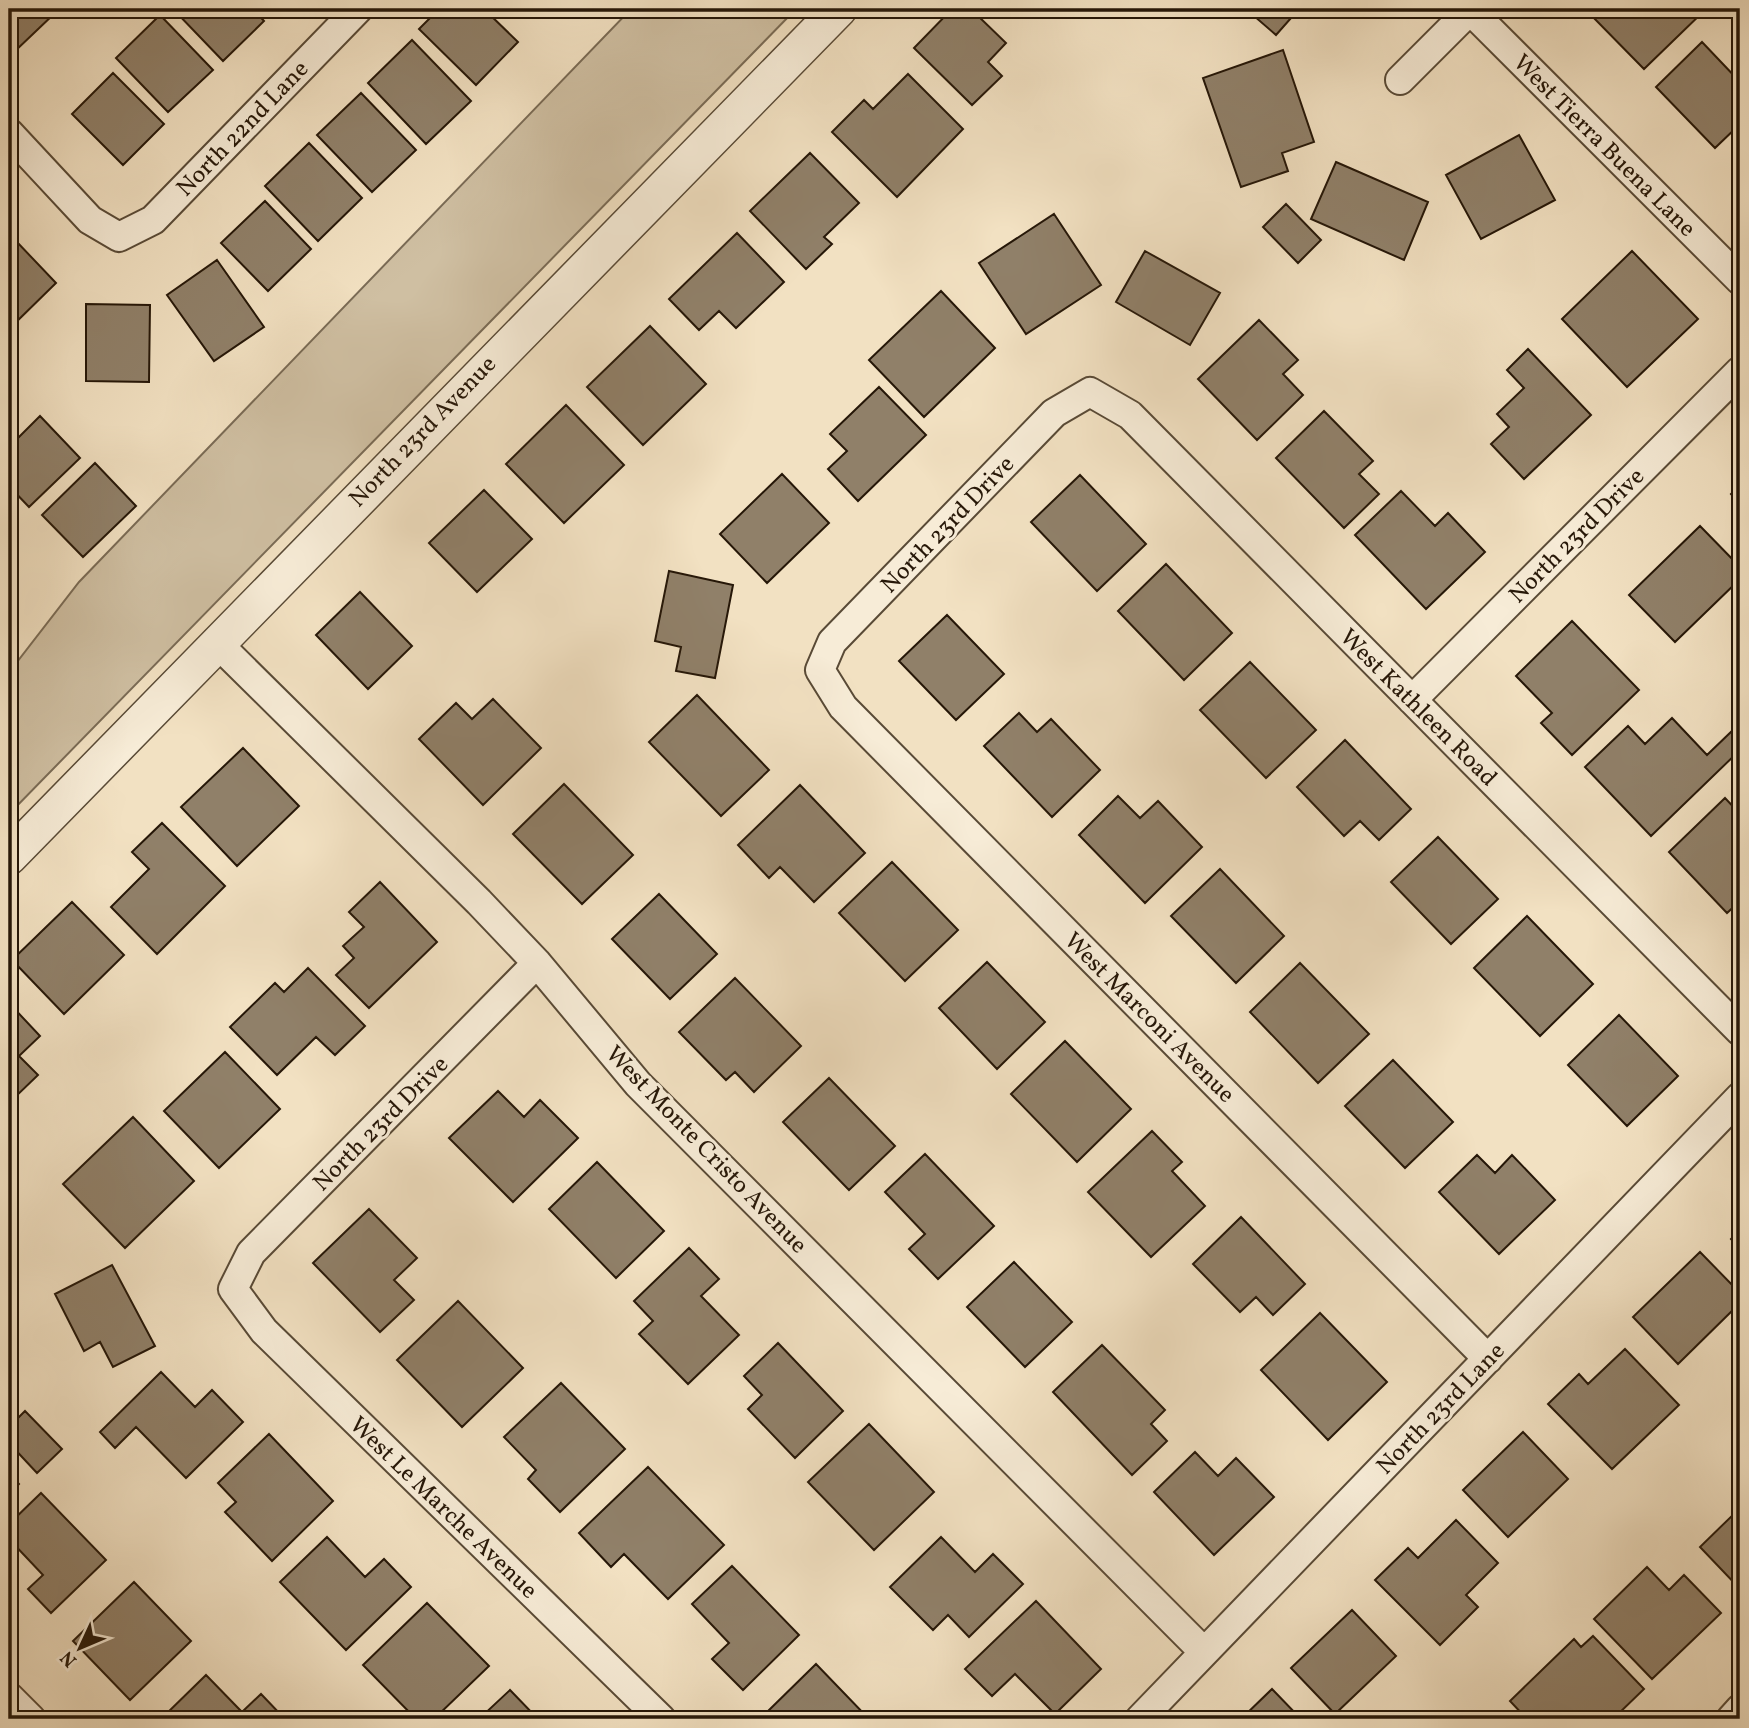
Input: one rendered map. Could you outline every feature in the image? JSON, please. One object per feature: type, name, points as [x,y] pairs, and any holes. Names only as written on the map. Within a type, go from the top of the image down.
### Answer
[{"type":"street","name":"North 22nd Lane","points":[[9,133],[90,220],[119,237],[153,219],[358,9]]},
{"type":"street","name":"North 23rd Avenue","points":[[9,857],[216,642],[839,9]]},
{"type":"street","name":"West Tierra Buena Lane","points":[[1400,80],[1469,9],[1740,280]]},
{"type":"street","name":"North 23rd Drive","points":[[1412,700],[1740,371]]},
{"type":"street","name":"North 23rd Drive","points":[[820,670],[832,642],[1044,423],[1054,413],[1090,392]]},
{"type":"street","name":"West Kathleen Road","points":[[1090,392],[1130,415],[1740,1031]]},
{"type":"street","name":"West Monte Cristo Avenue","points":[[216,642],[537,963],[638,1084],[1203,1651]]},
{"type":"street","name":"West Marconi Avenue","points":[[820,670],[843,707],[1488,1359]]},
{"type":"street","name":"North 23rd Drive","points":[[233,1289],[251,1254],[537,963]]},
{"type":"street","name":"North 23rd Lane","points":[[1140,1719],[1740,1097]]},
{"type":"street","name":"West Le Marche Avenue","points":[[233,1289],[264,1331],[661,1719]]},
{"type":"street","points":[[9,1697],[31,1719]]},
{"type":"street","points":[[1731,1719],[1740,1709]]},
{"type":"shaded area","points":[[631,9],[796,9],[9,814],[9,668],[17,662],[79,582]]},
{"type":"building","points":[[9,9],[52,9],[56,12],[13,53],[9,48]]},
{"type":"building","points":[[173,9],[253,9],[264,21],[223,61]]},
{"type":"building","points":[[439,9],[484,9],[518,42],[476,85],[419,29]]},
{"type":"building","points":[[952,9],[981,9],[976,14],[1006,43],[988,62],[1002,76],[972,105],[914,48]]},
{"type":"building","points":[[1246,9],[1299,9],[1276,35]]},
{"type":"building","points":[[1585,9],[1706,9],[1644,69]]},
{"type":"building","points":[[160,15],[213,70],[168,112],[116,58]]},
{"type":"building","points":[[412,40],[471,101],[426,144],[368,83]]},
{"type":"building","points":[[1702,42],[1740,82],[1740,124],[1715,148],[1656,87]]},
{"type":"building","points":[[1283,50],[1314,142],[1282,153],[1288,171],[1241,187],[1203,78]]},
{"type":"building","points":[[113,73],[164,124],[123,165],[72,114]]},
{"type":"building","points":[[908,74],[963,129],[897,197],[832,132],[864,100],[873,109]]},
{"type":"building","points":[[361,93],[416,150],[372,192],[317,135]]},
{"type":"building","points":[[1519,135],[1555,200],[1481,239],[1446,175]]},
{"type":"building","points":[[309,143],[362,198],[318,241],[265,186]]},
{"type":"building","points":[[810,153],[859,203],[824,237],[832,244],[806,269],[750,211]]},
{"type":"building","points":[[1336,162],[1428,202],[1404,260],[1311,219]]},
{"type":"building","points":[[265,201],[311,249],[268,291],[221,243]]},
{"type":"building","points":[[1286,204],[1321,240],[1298,263],[1263,227]]},
{"type":"building","points":[[1054,214],[1101,285],[1026,334],[979,263]]},
{"type":"building","points":[[737,233],[784,282],[736,328],[719,311],[699,330],[669,299]]},
{"type":"building","points":[[16,241],[56,283],[9,329],[9,248]]},
{"type":"building","points":[[1145,251],[1220,293],[1190,345],[1116,302]]},
{"type":"building","points":[[1632,251],[1698,319],[1627,387],[1562,319]]},
{"type":"building","points":[[217,260],[264,327],[214,361],[167,295]]},
{"type":"building","points":[[941,291],[995,348],[924,417],[869,360]]},
{"type":"building","points":[[86,304],[150,305],[149,382],[86,381]]},
{"type":"building","points":[[1259,320],[1298,360],[1283,374],[1303,395],[1257,440],[1198,379]]},
{"type":"building","points":[[650,326],[706,384],[643,445],[587,387]]},
{"type":"building","points":[[1528,349],[1591,415],[1524,479],[1491,444],[1509,427],[1497,414],[1524,388],[1507,370]]},
{"type":"building","points":[[879,387],[926,435],[858,501],[828,469],[847,451],[830,434]]},
{"type":"building","points":[[566,405],[624,465],[564,523],[506,464]]},
{"type":"building","points":[[1324,411],[1373,461],[1359,474],[1379,494],[1344,528],[1276,458]]},
{"type":"building","points":[[40,416],[80,458],[29,507],[9,486],[9,447]]},
{"type":"building","points":[[95,463],[136,506],[83,557],[42,515]]},
{"type":"building","points":[[782,474],[829,523],[767,583],[720,534]]},
{"type":"building","points":[[1080,475],[1146,544],[1097,591],[1031,522]]},
{"type":"building","points":[[1740,485],[1740,504],[1731,494]]},
{"type":"building","points":[[484,490],[532,539],[477,592],[429,543]]},
{"type":"building","points":[[1401,491],[1435,526],[1448,513],[1485,552],[1426,609],[1355,535]]},
{"type":"building","points":[[1700,526],[1740,567],[1740,579],[1675,642],[1629,595]]},
{"type":"building","points":[[1166,564],[1232,633],[1184,680],[1118,611]]},
{"type":"building","points":[[669,571],[733,585],[715,678],[676,671],[681,647],[655,641]]},
{"type":"building","points":[[360,592],[412,646],[368,689],[316,635]]},
{"type":"building","points":[[947,615],[1004,674],[956,720],[899,661]]},
{"type":"building","points":[[1572,621],[1639,690],[1572,755],[1541,723],[1552,713],[1516,676]]},
{"type":"building","points":[[1250,662],[1316,730],[1266,778],[1200,710]]},
{"type":"building","points":[[697,695],[769,770],[721,816],[649,742]]},
{"type":"building","points":[[493,699],[541,748],[483,805],[419,739],[456,703],[472,719]]},
{"type":"building","points":[[1019,713],[1037,732],[1051,719],[1100,770],[1052,817],[984,746]]},
{"type":"building","points":[[1672,718],[1707,755],[1733,730],[1740,737],[1740,750],[1651,836],[1585,767],[1628,726],[1645,744]]},
{"type":"building","points":[[1345,740],[1411,809],[1379,840],[1360,821],[1344,836],[1297,787]]},
{"type":"building","points":[[243,748],[299,806],[237,866],[181,807]]},
{"type":"building","points":[[564,784],[633,855],[582,904],[513,834]]},
{"type":"building","points":[[800,785],[865,853],[814,902],[780,867],[769,878],[738,845]]},
{"type":"building","points":[[1118,796],[1140,818],[1158,801],[1202,847],[1145,903],[1079,835]]},
{"type":"building","points":[[1725,798],[1740,814],[1740,901],[1727,913],[1669,852]]},
{"type":"building","points":[[162,823],[225,886],[157,954],[111,907],[149,869],[132,852]]},
{"type":"building","points":[[1438,837],[1498,899],[1451,944],[1391,882]]},
{"type":"building","points":[[892,862],[958,930],[905,981],[839,913]]},
{"type":"building","points":[[1220,869],[1284,936],[1236,983],[1171,916]]},
{"type":"building","points":[[380,882],[437,942],[369,1008],[336,975],[354,958],[343,946],[364,927],[349,912]]},
{"type":"building","points":[[659,894],[717,954],[670,999],[612,939]]},
{"type":"building","points":[[72,902],[124,955],[64,1014],[12,960]]},
{"type":"building","points":[[1527,916],[1593,984],[1540,1036],[1474,968]]},
{"type":"building","points":[[987,962],[1045,1022],[997,1069],[939,1008]]},
{"type":"building","points":[[1300,963],[1369,1034],[1318,1083],[1250,1012]]},
{"type":"building","points":[[308,968],[365,1026],[335,1055],[316,1037],[277,1075],[230,1027],[275,983],[284,992]]},
{"type":"building","points":[[735,978],[801,1046],[754,1092],[735,1072],[726,1080],[679,1032]]},
{"type":"building","points":[[9,1003],[40,1036],[19,1056],[38,1075],[9,1103]]},
{"type":"building","points":[[1619,1015],[1678,1076],[1627,1126],[1568,1065]]},
{"type":"building","points":[[1065,1041],[1131,1109],[1077,1162],[1011,1094]]},
{"type":"building","points":[[225,1052],[280,1109],[219,1168],[164,1111]]},
{"type":"building","points":[[1393,1060],[1453,1122],[1405,1168],[1345,1106]]},
{"type":"building","points":[[829,1078],[895,1146],[849,1190],[783,1122]]},
{"type":"building","points":[[498,1091],[524,1117],[540,1100],[578,1138],[513,1202],[449,1138]]},
{"type":"building","points":[[133,1117],[194,1181],[125,1248],[63,1184]]},
{"type":"building","points":[[1152,1131],[1182,1162],[1172,1171],[1205,1206],[1151,1257],[1088,1192]]},
{"type":"building","points":[[925,1154],[994,1226],[938,1279],[909,1249],[925,1234],[885,1192]]},
{"type":"building","points":[[1477,1155],[1495,1173],[1512,1155],[1555,1200],[1499,1254],[1439,1192]]},
{"type":"building","points":[[597,1162],[664,1231],[616,1278],[549,1209]]},
{"type":"building","points":[[369,1209],[417,1258],[394,1280],[414,1300],[380,1332],[313,1263]]},
{"type":"building","points":[[1241,1217],[1305,1284],[1273,1315],[1256,1297],[1240,1312],[1193,1264]]},
{"type":"building","points":[[1740,1230],[1740,1249],[1731,1239]]},
{"type":"building","points":[[689,1248],[719,1279],[701,1296],[739,1335],[688,1384],[639,1334],[653,1321],[634,1301]]},
{"type":"building","points":[[1700,1252],[1740,1293],[1740,1303],[1678,1364],[1633,1317]]},
{"type":"building","points":[[1014,1262],[1072,1322],[1025,1367],[967,1307]]},
{"type":"building","points":[[112,1265],[155,1346],[113,1367],[100,1342],[84,1351],[55,1294]]},
{"type":"building","points":[[458,1301],[523,1368],[462,1427],[397,1360]]},
{"type":"building","points":[[1320,1313],[1387,1382],[1328,1440],[1261,1370]]},
{"type":"building","points":[[778,1343],[843,1411],[795,1458],[748,1409],[762,1395],[744,1376]]},
{"type":"building","points":[[1102,1345],[1165,1410],[1151,1424],[1167,1441],[1132,1475],[1053,1392]]},
{"type":"building","points":[[1625,1349],[1679,1405],[1612,1469],[1548,1404],[1579,1374],[1588,1384]]},
{"type":"building","points":[[161,1372],[195,1407],[212,1390],[243,1422],[186,1478],[136,1427],[115,1448],[100,1432]]},
{"type":"building","points":[[561,1383],[625,1449],[560,1512],[528,1479],[536,1470],[504,1437]]},
{"type":"building","points":[[25,1411],[62,1449],[37,1473],[9,1443],[9,1427]]},
{"type":"building","points":[[869,1424],[934,1492],[874,1550],[808,1482]]},
{"type":"building","points":[[1523,1432],[1568,1479],[1508,1537],[1463,1490]]},
{"type":"building","points":[[269,1434],[333,1501],[272,1561],[225,1512],[236,1502],[218,1483]]},
{"type":"building","points":[[1195,1452],[1218,1476],[1236,1458],[1274,1497],[1214,1555],[1154,1492]]},
{"type":"building","points":[[648,1467],[724,1545],[668,1599],[624,1554],[611,1567],[579,1533]]},
{"type":"building","points":[[9,1473],[19,1484],[9,1495]]},
{"type":"building","points":[[41,1493],[106,1560],[51,1613],[28,1589],[43,1575],[9,1539],[9,1524]]},
{"type":"building","points":[[1740,1508],[1740,1589],[1700,1547]]},
{"type":"building","points":[[1456,1520],[1498,1563],[1466,1595],[1478,1607],[1440,1645],[1375,1580],[1408,1548],[1418,1558]]},
{"type":"building","points":[[327,1537],[365,1577],[384,1559],[411,1587],[346,1650],[280,1582]]},
{"type":"building","points":[[941,1537],[975,1572],[993,1554],[1023,1584],[969,1637],[948,1615],[933,1630],[890,1587]]},
{"type":"building","points":[[732,1566],[799,1635],[743,1690],[712,1659],[729,1643],[692,1604]]},
{"type":"building","points":[[1647,1567],[1669,1590],[1684,1575],[1721,1613],[1652,1679],[1594,1619]]},
{"type":"building","points":[[134,1582],[191,1641],[130,1700],[73,1641]]},
{"type":"building","points":[[1036,1601],[1101,1669],[1055,1714],[1015,1674],[992,1696],[965,1669]]},
{"type":"building","points":[[427,1603],[489,1666],[434,1719],[416,1719],[363,1665]]},
{"type":"building","points":[[1352,1610],[1396,1656],[1335,1714],[1291,1668]]},
{"type":"building","points":[[1593,1636],[1644,1689],[1613,1719],[1527,1719],[1510,1701],[1574,1639],[1581,1647]]},
{"type":"building","points":[[816,1664],[869,1719],[766,1719],[763,1716]]},
{"type":"building","points":[[206,1675],[242,1712],[261,1694],[284,1718],[161,1719]]},
{"type":"building","points":[[1272,1689],[1301,1719],[1241,1719]]},
{"type":"building","points":[[510,1690],[538,1719],[479,1719]]}]
